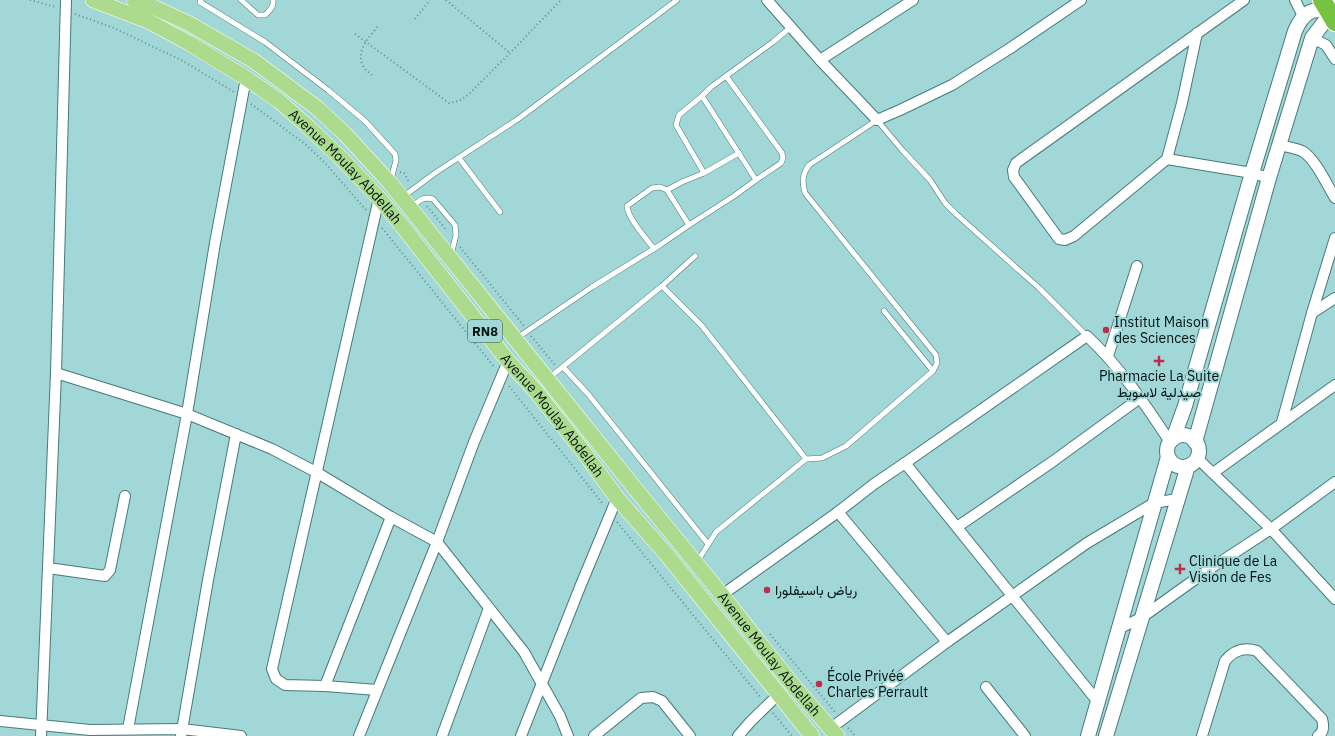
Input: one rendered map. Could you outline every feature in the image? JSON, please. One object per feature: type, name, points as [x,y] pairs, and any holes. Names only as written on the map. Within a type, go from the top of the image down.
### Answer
[{"type":"main road","name":"Avenue Moulay Abdellah","points":[[93,0],[148,22],[189,43],[246,78],[279,101],[306,124],[343,160],[379,198],[408,232],[508,361],[533,388],[583,451],[617,498],[667,555],[812,736]]},
{"type":"main road","name":"Avenue Moulay Abdellah","points":[[134,0],[188,23],[254,61],[317,108],[344,134],[390,183],[516,338],[791,683],[834,732]]},
{"type":"street","points":[[767,0],[820,60],[877,120],[952,85],[1009,49],[1081,0]]},
{"type":"street","points":[[820,60],[913,0]]},
{"type":"street","points":[[1196,33],[1182,104],[1167,159],[1074,236],[1065,240],[1059,239],[1014,177],[1013,170],[1016,163],[1196,33],[1244,0]]},
{"type":"street","points":[[1295,0],[1304,16]]},
{"type":"street","points":[[41,736],[56,373],[66,5]]},
{"type":"street","points":[[1192,462],[1180,467],[1172,464],[1168,457],[1167,449],[1185,406],[1252,173],[1295,32],[1304,16],[1315,10],[1330,9],[1325,21],[1312,38],[1269,178],[1195,442]]},
{"type":"street","points":[[1312,38],[1326,45],[1335,59]]},
{"type":"street","points":[[128,729],[187,414],[215,242],[246,78]]},
{"type":"street","points":[[1280,145],[1299,150],[1311,159],[1335,198]]},
{"type":"street","points":[[1167,159],[1252,173],[1269,178]]},
{"type":"street","points":[[378,690],[285,685],[276,679],[272,669],[379,198]]},
{"type":"street","points":[[1282,422],[1312,313],[1335,238]]},
{"type":"street","points":[[1108,356],[1137,266]]},
{"type":"street","points":[[1312,313],[1335,298]]},
{"type":"street","points":[[722,595],[838,512],[874,484],[1087,336],[1108,356],[1172,440]]},
{"type":"street","points":[[359,736],[437,542],[474,442],[508,361]]},
{"type":"street","points":[[56,373],[187,414],[272,449],[316,472],[391,517],[437,542],[524,652],[560,716],[568,736]]},
{"type":"street","points":[[1213,473],[1335,384]]},
{"type":"street","points":[[957,527],[1052,462],[1140,398]]},
{"type":"street","points":[[182,732],[209,572],[236,434]]},
{"type":"street","points":[[1106,736],[1177,499],[1198,450],[1195,442],[1189,437],[1177,437],[1172,440]]},
{"type":"street","points":[[1088,736],[1168,457]]},
{"type":"street","points":[[1192,462],[1213,473],[1271,529],[1335,599]]},
{"type":"street","points":[[906,463],[1098,702]]},
{"type":"street","points":[[1118,629],[1141,618],[1208,570],[1271,529],[1335,482]]},
{"type":"street","points":[[48,568],[105,576],[110,570],[125,496]]},
{"type":"street","points":[[521,736],[541,683],[617,498]]},
{"type":"street","points":[[834,732],[947,642],[1087,543],[1154,503],[1177,499]]},
{"type":"street","points":[[838,512],[947,642]]},
{"type":"street","points":[[325,686],[391,517]]},
{"type":"street","points":[[442,736],[489,608]]},
{"type":"street","points":[[1202,736],[1225,661],[1229,655],[1240,649],[1250,649],[1257,651],[1322,719],[1324,725],[1321,734],[1318,736]]},
{"type":"street","points":[[986,687],[1025,736]]},
{"type":"street","points":[[738,736],[778,695]]},
{"type":"street","points":[[594,736],[641,698],[653,697],[662,701],[690,736]]},
{"type":"street","points":[[0,721],[90,730],[128,729],[241,736]]},
{"type":"street","points":[[90,730],[101,736]]},
{"type":"lane","points":[[241,0],[258,15],[266,15],[274,4],[273,0]]},
{"type":"lane","points":[[406,203],[459,158],[518,119],[677,0]]},
{"type":"lane","points":[[200,1],[265,42],[328,90],[365,121],[395,154],[396,160],[390,183]]},
{"type":"lane","points":[[704,174],[676,125],[679,115],[726,76],[791,27]]},
{"type":"lane","points":[[516,338],[592,287],[654,249],[745,189],[781,163],[783,158],[782,153],[726,76]]},
{"type":"lane","points":[[702,96],[756,180]]},
{"type":"lane","points":[[696,563],[716,532],[806,460],[822,458],[846,446],[933,371],[937,363],[936,355],[805,193],[802,184],[803,173],[809,165],[877,120],[930,180],[945,203],[1039,288],[1087,336]]},
{"type":"lane","points":[[667,190],[682,182],[704,174],[739,153]]},
{"type":"lane","points":[[459,158],[500,212]]},
{"type":"lane","points":[[654,249],[627,211],[627,206],[652,188],[660,187],[667,190],[689,225]]},
{"type":"lane","points":[[406,203],[428,197],[433,199],[455,225],[456,235],[450,258]]},
{"type":"lane","points":[[548,379],[662,286],[695,256]]},
{"type":"lane","points":[[662,286],[702,326],[806,460]]},
{"type":"lane","points":[[884,311],[933,371]]},
{"type":"lane","points":[[563,367],[588,394],[708,544]]},
{"type":"path","points":[[30,0],[66,5],[183,61],[243,98],[305,144],[374,219],[792,736]]},
{"type":"path","points":[[415,19],[430,0]]},
{"type":"path","points":[[446,0],[510,53]]},
{"type":"path","points":[[355,34],[449,104],[460,101],[468,95],[561,0]]},
{"type":"path","points":[[372,75],[363,67],[360,56],[366,42],[379,25]]},
{"type":"place","name":"Institut Maison des Sciences","points":[[1106,330]]},
{"type":"place","name":"Pharmacie La Suite صيدلية لاسويط","points":[[1159,361]]},
{"type":"place","name":"Clinique de La Vision de Fes","points":[[1180,569]]},
{"type":"place","name":"رياض باسيفلورا","points":[[767,590]]},
{"type":"place","name":"École Privée Charles Perrault","points":[[819,684]]}]
